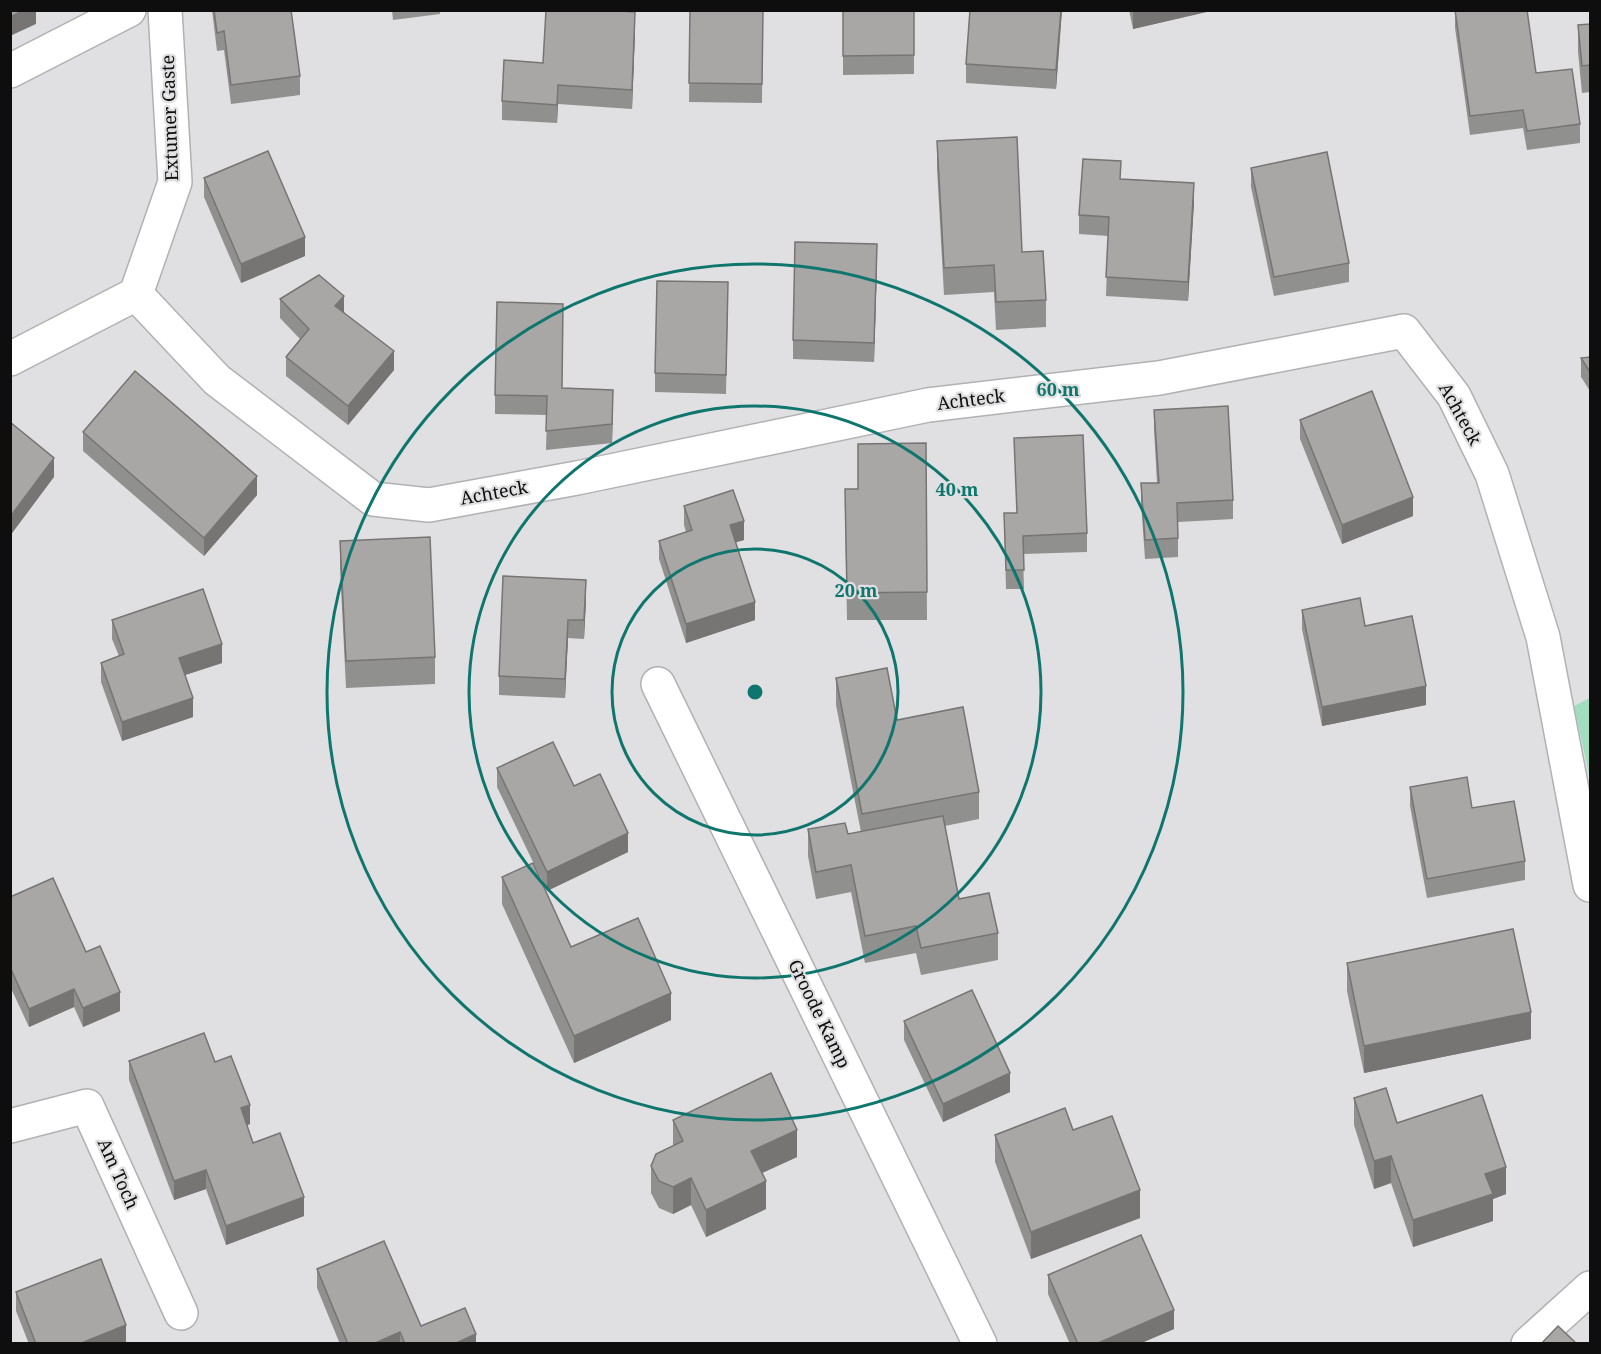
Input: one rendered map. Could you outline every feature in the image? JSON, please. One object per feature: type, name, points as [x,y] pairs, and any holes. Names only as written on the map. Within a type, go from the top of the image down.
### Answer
[{"type":"street","points":[[10,71],[129,10]]},
{"type":"street","name":"Extumer Gaste","points":[[136,294],[175,182],[165,10]]},
{"type":"street","points":[[10,359],[136,294]]},
{"type":"street","name":"Achteck","points":[[136,294],[217,380],[373,499],[429,506],[577,478],[928,405],[1159,378],[1404,331],[1454,396],[1492,474],[1543,637],[1590,885]]},
{"type":"street","name":"Groode Kamp","points":[[658,684],[980,1344]]},
{"type":"street","name":"Am Toch","points":[[10,1126],[87,1106],[181,1313]]},
{"type":"street","points":[[1528,1344],[1590,1288]]},
{"type":"green space","points":[[1590,698],[1590,779],[1574,706]]},
{"type":"building","points":[[10,10],[24,10],[10,17]]},
{"type":"building","points":[[214,10],[291,10],[300,76],[231,85],[224,31],[217,33]]},
{"type":"building","points":[[546,10],[635,12],[632,90],[558,85],[557,105],[502,101],[504,60],[543,63]]},
{"type":"building","points":[[690,10],[763,10],[762,84],[689,83]]},
{"type":"building","points":[[843,10],[914,10],[914,55],[843,56]]},
{"type":"building","points":[[970,10],[1061,10],[1056,70],[966,64]]},
{"type":"building","points":[[1455,10],[1527,10],[1536,73],[1572,69],[1580,124],[1527,131],[1523,110],[1470,116]]},
{"type":"building","points":[[1590,24],[1590,65],[1582,66],[1578,25]]},
{"type":"building","points":[[1017,137],[1022,252],[1043,251],[1046,300],[996,302],[994,265],[944,268],[937,141]]},
{"type":"building","points":[[268,151],[305,237],[241,264],[204,178]]},
{"type":"building","points":[[1327,152],[1349,263],[1274,277],[1251,168]]},
{"type":"building","points":[[1083,159],[1121,161],[1120,179],[1194,183],[1188,282],[1106,277],[1109,217],[1079,215]]},
{"type":"building","points":[[795,242],[877,244],[874,343],[793,340]]},
{"type":"building","points":[[319,275],[344,296],[335,306],[394,351],[348,406],[286,357],[309,329],[280,299]]},
{"type":"building","points":[[657,281],[728,282],[726,375],[655,373]]},
{"type":"building","points":[[497,302],[563,304],[562,388],[613,390],[612,424],[546,431],[547,396],[495,395]]},
{"type":"building","points":[[1590,357],[1590,372],[1581,358]]},
{"type":"building","points":[[135,371],[257,476],[204,538],[83,432]]},
{"type":"building","points":[[1372,391],[1413,497],[1342,525],[1300,420]]},
{"type":"building","points":[[1228,406],[1233,500],[1177,503],[1178,538],[1145,540],[1141,483],[1159,483],[1154,410]]},
{"type":"building","points":[[10,422],[54,458],[10,517]]},
{"type":"building","points":[[1083,435],[1087,533],[1023,536],[1024,570],[1006,570],[1004,513],[1017,513],[1014,438]]},
{"type":"building","points":[[926,443],[927,592],[847,593],[845,489],[858,489],[858,444]]},
{"type":"building","points":[[733,490],[744,521],[730,525],[755,602],[686,624],[659,541],[692,530],[684,506]]},
{"type":"building","points":[[430,537],[435,657],[346,661],[340,541]]},
{"type":"building","points":[[503,576],[586,580],[584,620],[568,620],[565,679],[499,676]]},
{"type":"building","points":[[203,589],[222,644],[179,658],[193,698],[122,722],[101,663],[124,654],[112,620]]},
{"type":"building","points":[[1360,598],[1365,626],[1412,616],[1426,686],[1322,707],[1302,610]]},
{"type":"building","points":[[887,668],[897,720],[963,707],[979,792],[862,814],[836,678]]},
{"type":"building","points":[[553,742],[574,786],[600,774],[628,833],[547,872],[497,768]]},
{"type":"building","points":[[1467,777],[1472,808],[1514,801],[1525,861],[1427,879],[1410,787]]},
{"type":"building","points":[[943,816],[959,899],[989,893],[998,933],[921,948],[916,926],[865,936],[851,865],[816,872],[808,829],[845,823],[848,834]]},
{"type":"building","points":[[533,863],[571,947],[638,918],[671,993],[574,1036],[502,877]]},
{"type":"building","points":[[53,878],[86,952],[100,946],[120,992],[83,1008],[74,989],[29,1009],[10,967],[10,897]]},
{"type":"building","points":[[1513,929],[1531,1012],[1364,1046],[1347,963]]},
{"type":"building","points":[[972,990],[1010,1073],[943,1104],[904,1021]]},
{"type":"building","points":[[204,1033],[215,1062],[231,1056],[250,1105],[241,1108],[253,1143],[280,1133],[304,1197],[226,1226],[206,1170],[174,1181],[129,1061]]},
{"type":"building","points":[[771,1073],[797,1130],[751,1151],[766,1181],[706,1210],[691,1178],[673,1187],[659,1181],[651,1166],[656,1154],[683,1141],[673,1120]]},
{"type":"building","points":[[1386,1088],[1397,1123],[1482,1095],[1506,1167],[1485,1174],[1493,1194],[1413,1220],[1391,1156],[1374,1161],[1354,1098]]},
{"type":"building","points":[[1065,1108],[1073,1130],[1112,1116],[1140,1190],[1031,1232],[995,1135]]},
{"type":"building","points":[[1141,1235],[1174,1310],[1096,1344],[1078,1344],[1048,1275]]},
{"type":"building","points":[[384,1241],[421,1326],[465,1308],[476,1334],[454,1344],[405,1344],[400,1332],[373,1344],[348,1344],[317,1269]]},
{"type":"building","points":[[101,1259],[126,1325],[84,1342],[85,1344],[36,1344],[16,1292]]},
{"type":"building","points":[[1558,1326],[1577,1344],[1541,1344]]}]
